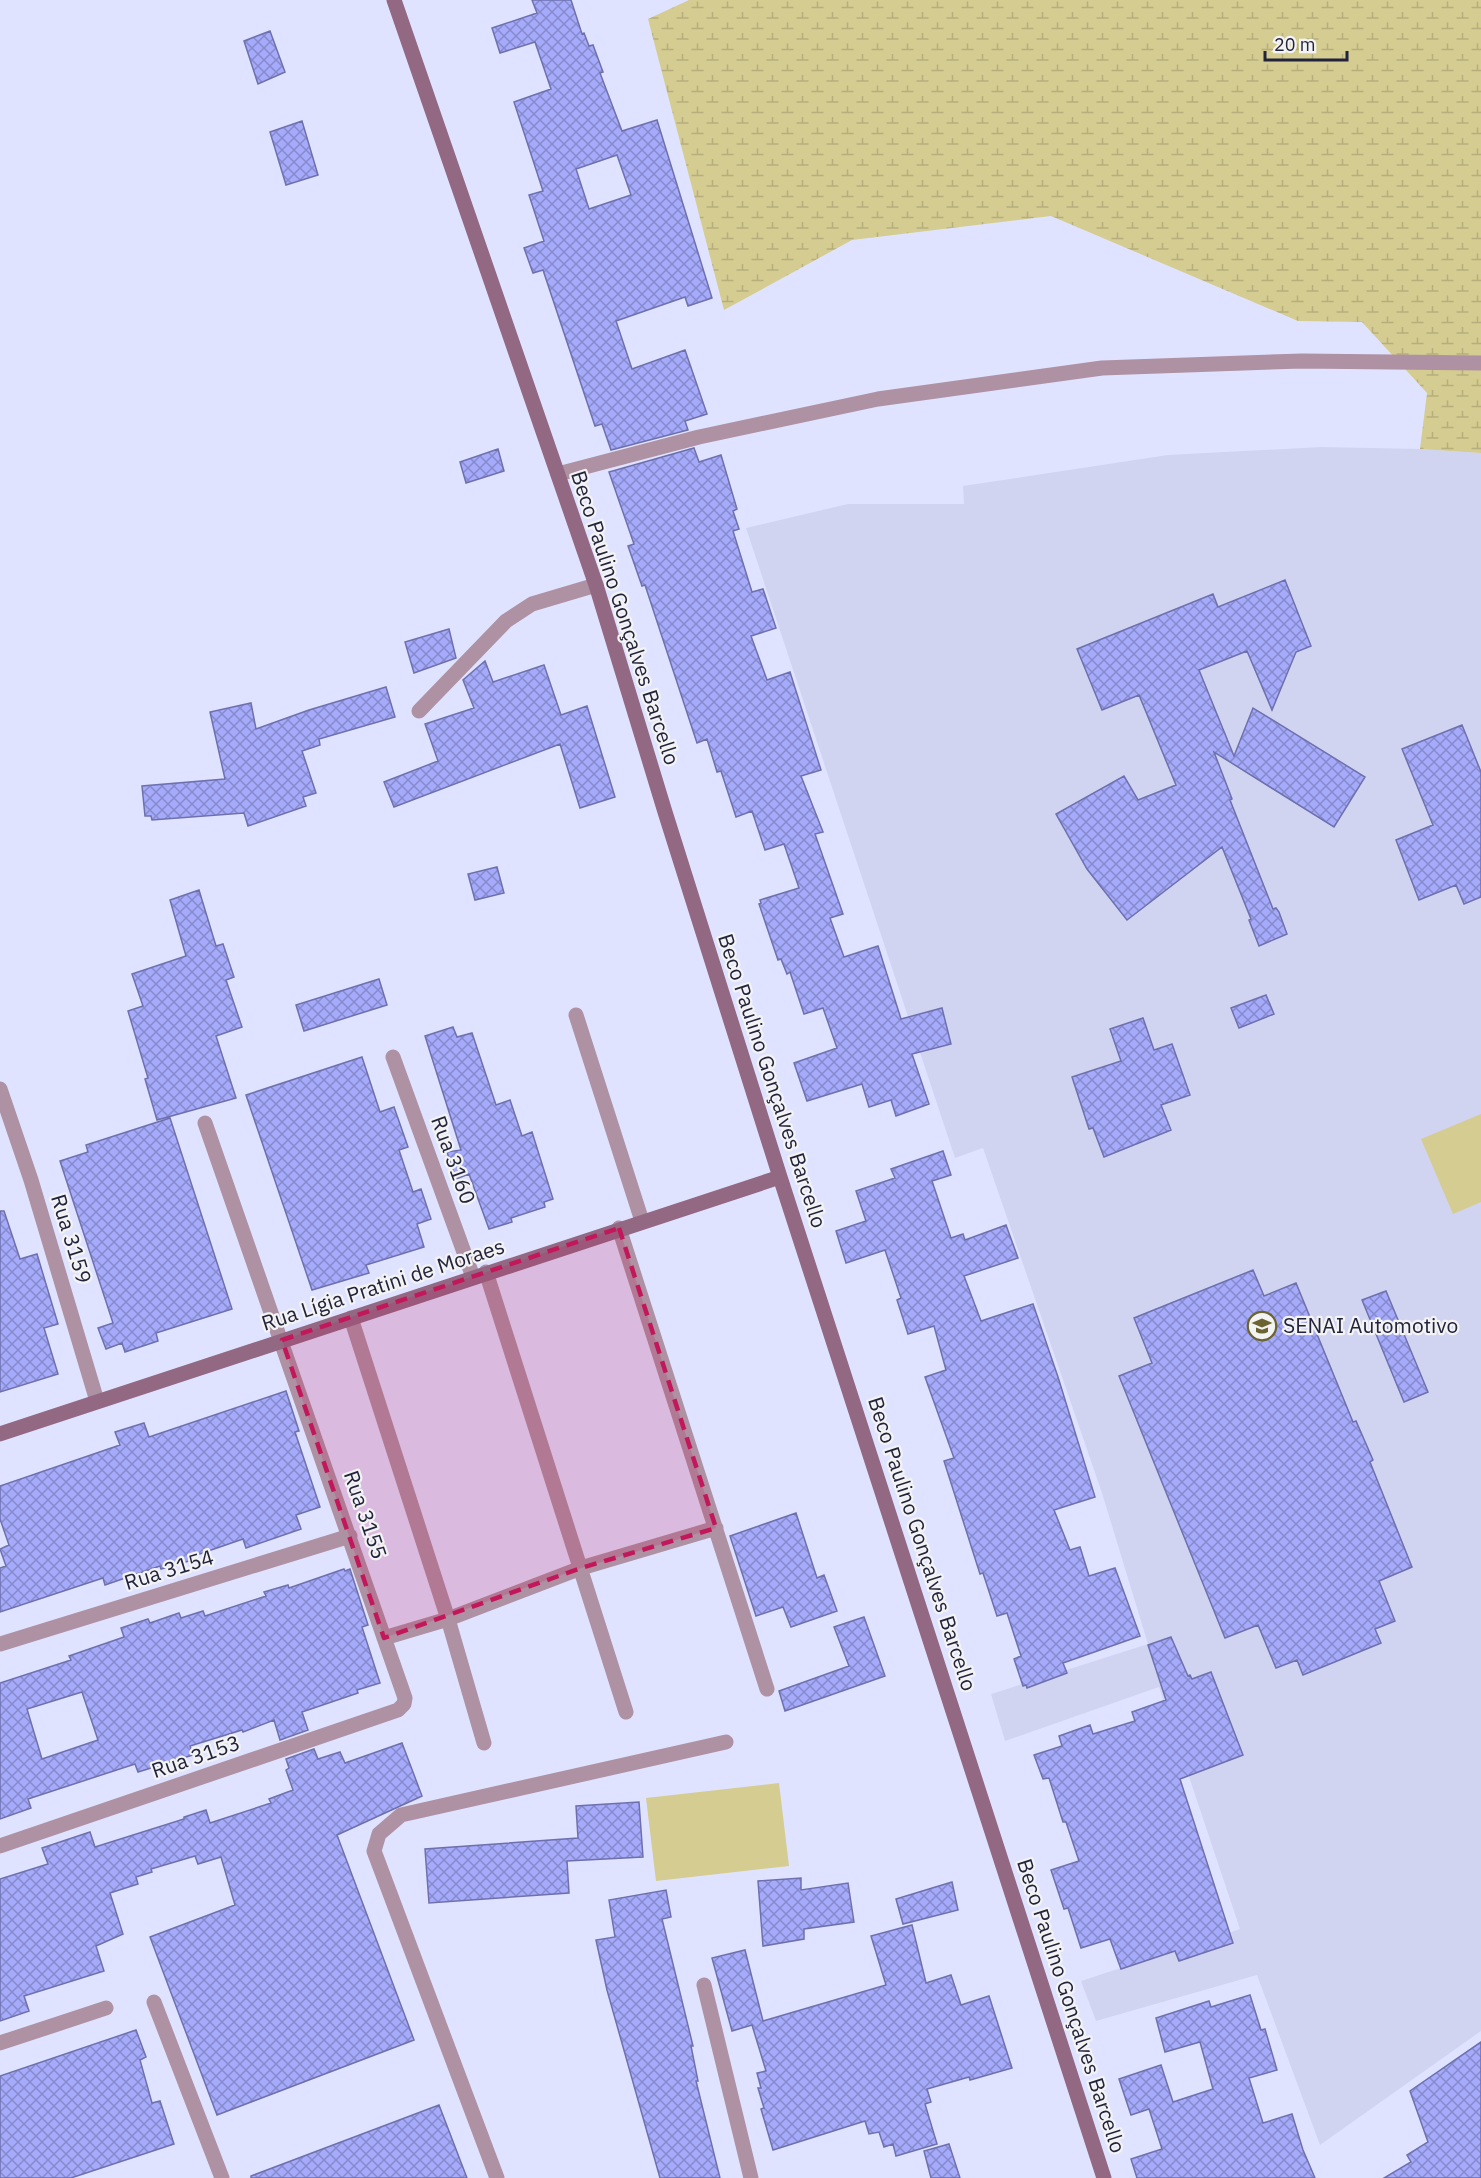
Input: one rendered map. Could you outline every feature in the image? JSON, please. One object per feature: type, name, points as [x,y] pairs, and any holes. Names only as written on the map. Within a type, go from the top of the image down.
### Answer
[{"type":"main road","name":"Beco Paulino Gonçalves Barcello","points":[[394,0],[596,585],[668,823],[780,1177],[1104,2178]]},
{"type":"main road","name":"Rua Lígia Pratini de Moraes","points":[[0,1434],[780,1177]]},
{"type":"street","points":[[558,474],[699,437],[878,399],[1102,368],[1302,361],[1481,363]]},
{"type":"street","points":[[419,711],[506,621],[532,604],[596,585]]},
{"type":"street","points":[[576,1015],[642,1221]]},
{"type":"street","name":"Rua 3160","points":[[393,1057],[480,1275],[581,1568],[626,1712]]},
{"type":"street","name":"Rua 3159","points":[[0,1089],[32,1180],[97,1401]]},
{"type":"street","name":"Rua 3155","points":[[205,1123],[350,1536],[405,1698],[404,1704]]},
{"type":"street","points":[[620,1228],[767,1689]]},
{"type":"street","points":[[351,1318],[448,1619],[484,1743]]},
{"type":"street","points":[[384,1638],[448,1619],[581,1568],[716,1528]]},
{"type":"street","name":"Rua 3154","points":[[0,1644],[350,1536]]},
{"type":"street","name":"Rua 3153","points":[[0,1846],[398,1710],[404,1704]]},
{"type":"street","points":[[497,2178],[374,1851],[379,1834],[401,1815],[726,1743]]},
{"type":"street","points":[[704,1985],[751,2178]]},
{"type":"street","points":[[154,2002],[222,2178]]},
{"type":"street","points":[[0,2043],[106,2008]]},
{"type":"highlighted area","points":[[619,1228],[716,1528],[581,1568],[384,1638],[282,1340]]},
{"type":"shaded area","name":"SENAI Automotivo","points":[[1321,447],[1481,453],[1481,2031],[1320,2145],[1257,1975],[1096,2021],[1081,1981],[1240,1929],[1159,1687],[1005,1741],[991,1694],[1148,1644],[1102,1493],[983,1148],[955,1158],[746,528],[848,504],[964,504],[963,486],[1168,455]]},
{"type":"green space","points":[[689,0],[1481,0],[1481,453],[1420,449],[1427,393],[1362,322],[1298,321],[1051,216],[852,240],[724,310],[648,19]]},
{"type":"green space","points":[[1481,1114],[1481,1202],[1453,1214],[1421,1139]]},
{"type":"green space","points":[[779,1783],[789,1866],[656,1881],[646,1798]]},
{"type":"building","points":[[532,0],[571,0],[582,34],[584,33],[589,46],[593,45],[603,72],[600,73],[622,131],[657,120],[712,298],[688,306],[685,297],[616,321],[632,369],[685,350],[707,414],[685,421],[688,430],[611,450],[602,424],[595,426],[543,270],[533,273],[524,248],[544,241],[529,195],[543,191],[514,102],[551,89],[535,42],[500,53],[492,28],[537,13]],"holes":[[[617,155],[631,195],[589,209],[576,169]]]},
{"type":"building","points":[[270,31],[285,72],[258,84],[244,41]]},
{"type":"building","points":[[302,121],[318,175],[286,185],[270,132]]},
{"type":"building","points":[[694,448],[699,462],[721,455],[737,509],[733,511],[739,529],[733,531],[752,592],[763,589],[776,628],[751,636],[767,680],[790,672],[821,770],[801,776],[823,832],[815,834],[843,914],[830,918],[844,957],[878,946],[901,1019],[942,1008],[951,1044],[912,1054],[929,1104],[896,1116],[891,1100],[869,1107],[862,1084],[807,1101],[794,1063],[837,1048],[823,1008],[804,1014],[790,972],[787,974],[781,959],[778,960],[759,904],[760,900],[799,888],[784,844],[765,850],[752,811],[736,817],[721,771],[717,772],[707,739],[697,743],[645,585],[642,586],[628,546],[634,544],[609,472]]},
{"type":"building","points":[[498,449],[504,471],[466,483],[460,462]]},
{"type":"building","points":[[1285,580],[1311,646],[1296,652],[1272,710],[1247,651],[1199,670],[1234,756],[1253,708],[1365,777],[1334,827],[1214,752],[1232,799],[1230,800],[1273,909],[1276,908],[1279,912],[1287,934],[1259,946],[1249,920],[1251,919],[1222,847],[1127,920],[1087,869],[1056,814],[1124,776],[1138,800],[1176,785],[1139,695],[1102,710],[1077,649],[1213,594],[1218,607]]},
{"type":"building","points":[[449,629],[456,658],[414,673],[405,642]]},
{"type":"building","points":[[485,661],[493,682],[544,665],[561,715],[587,706],[615,797],[580,808],[560,744],[394,807],[384,782],[438,761],[425,724],[474,708],[463,680]]},
{"type":"building","points":[[386,687],[395,717],[319,739],[320,745],[302,751],[316,793],[303,797],[306,806],[248,826],[244,813],[152,820],[151,816],[145,816],[142,786],[225,779],[210,712],[251,703],[256,729]]},
{"type":"building","points":[[1462,725],[1481,772],[1481,897],[1464,904],[1456,885],[1419,900],[1396,840],[1433,825],[1402,749]]},
{"type":"building","points":[[497,867],[504,893],[475,900],[468,874]]},
{"type":"building","points":[[199,890],[216,946],[223,944],[234,977],[226,980],[242,1027],[216,1036],[236,1098],[157,1120],[145,1079],[148,1078],[128,1011],[143,1006],[132,974],[186,956],[170,900]]},
{"type":"building","points":[[379,979],[387,1005],[304,1031],[296,1005]]},
{"type":"building","points":[[1266,995],[1274,1014],[1239,1028],[1231,1008]]},
{"type":"building","points":[[1143,1018],[1154,1050],[1172,1044],[1190,1095],[1161,1105],[1171,1130],[1104,1157],[1093,1128],[1089,1129],[1072,1077],[1121,1061],[1110,1029]]},
{"type":"building","points":[[453,1027],[457,1037],[472,1033],[496,1105],[510,1100],[522,1136],[532,1132],[553,1199],[544,1202],[545,1207],[511,1218],[512,1222],[489,1229],[469,1174],[456,1179],[447,1152],[461,1150],[425,1036]]},
{"type":"building","points":[[362,1057],[380,1112],[394,1107],[408,1147],[399,1150],[413,1192],[421,1189],[431,1219],[417,1224],[424,1247],[366,1265],[369,1273],[312,1290],[246,1095]]},
{"type":"building","points":[[170,1118],[232,1309],[156,1333],[158,1341],[125,1352],[122,1343],[106,1349],[98,1328],[113,1323],[60,1161],[88,1152],[86,1145]]},
{"type":"building","points":[[943,1151],[951,1175],[932,1181],[951,1238],[963,1234],[965,1240],[1006,1225],[1018,1258],[964,1276],[981,1321],[1033,1304],[1058,1377],[1095,1497],[1054,1510],[1070,1550],[1080,1547],[1089,1576],[1115,1568],[1140,1636],[1063,1663],[1067,1673],[1027,1688],[1026,1685],[1023,1686],[1014,1659],[1021,1656],[1007,1613],[997,1616],[983,1573],[980,1574],[944,1461],[954,1458],[925,1377],[946,1370],[934,1326],[908,1334],[897,1300],[901,1298],[885,1250],[846,1263],[836,1231],[866,1221],[856,1191],[895,1178],[891,1169]]},
{"type":"building","points":[[0,1211],[4,1211],[20,1259],[37,1254],[58,1324],[44,1328],[58,1374],[0,1392]]},
{"type":"building","points":[[1253,1270],[1264,1296],[1296,1283],[1353,1422],[1356,1421],[1373,1460],[1370,1462],[1412,1567],[1379,1581],[1395,1621],[1375,1629],[1381,1643],[1303,1675],[1297,1660],[1276,1668],[1258,1625],[1225,1638],[1119,1376],[1152,1363],[1134,1318]]},
{"type":"building","points":[[1386,1291],[1428,1392],[1404,1402],[1362,1300]]},
{"type":"building","points":[[286,1391],[299,1431],[295,1432],[320,1507],[296,1515],[301,1529],[246,1548],[243,1539],[188,1558],[189,1561],[161,1569],[160,1566],[105,1585],[103,1578],[0,1612],[0,1568],[6,1566],[0,1549],[9,1545],[0,1519],[0,1486],[120,1445],[115,1432],[144,1423],[149,1437]]},
{"type":"building","points":[[796,1513],[817,1578],[824,1575],[837,1611],[791,1627],[783,1607],[756,1616],[730,1536]]},
{"type":"building","points":[[350,1569],[368,1625],[362,1627],[380,1683],[302,1712],[308,1730],[280,1740],[274,1720],[243,1732],[242,1730],[190,1746],[193,1755],[138,1772],[135,1764],[28,1799],[31,1808],[0,1819],[0,1683],[71,1660],[69,1656],[124,1637],[121,1628],[148,1619],[150,1623],[179,1613],[181,1618],[203,1611],[205,1616],[266,1596],[264,1592],[288,1585],[289,1588]],"holes":[[[82,1692],[98,1740],[42,1759],[27,1709]]]},
{"type":"building","points":[[864,1617],[885,1676],[785,1711],[779,1691],[849,1666],[834,1627]]},
{"type":"building","points":[[1171,1637],[1188,1676],[1190,1675],[1192,1679],[1211,1672],[1243,1755],[1180,1779],[1233,1943],[1179,1961],[1175,1951],[1121,1969],[1110,1939],[1081,1948],[1068,1908],[1064,1909],[1051,1870],[1079,1861],[1049,1778],[1043,1779],[1034,1755],[1062,1746],[1059,1736],[1090,1725],[1093,1734],[1135,1721],[1132,1712],[1166,1700],[1148,1645]]},
{"type":"building","points":[[402,1743],[422,1796],[337,1835],[414,2040],[217,2115],[150,1937],[235,1905],[221,1857],[198,1864],[195,1856],[151,1869],[152,1872],[136,1877],[138,1884],[110,1893],[123,1934],[96,1946],[104,1971],[24,1996],[29,2011],[0,2021],[0,1879],[48,1864],[42,1848],[90,1832],[95,1847],[206,1810],[210,1823],[271,1803],[269,1799],[293,1790],[286,1770],[289,1768],[286,1759],[314,1749],[318,1759],[340,1752],[345,1763]]},
{"type":"building","points":[[639,1802],[643,1857],[567,1861],[569,1893],[429,1903],[425,1849],[578,1838],[576,1806]]},
{"type":"building","points":[[801,1878],[801,1890],[848,1883],[854,1922],[804,1929],[804,1939],[763,1946],[758,1881]]},
{"type":"building","points":[[952,1882],[958,1910],[903,1924],[896,1899]]},
{"type":"building","points":[[666,1890],[671,1917],[662,1919],[693,2046],[691,2046],[698,2081],[696,2081],[720,2178],[660,2178],[607,1990],[596,1940],[615,1937],[609,1900]]},
{"type":"building","points":[[912,1925],[926,1983],[951,1975],[961,2005],[989,1996],[1012,2068],[927,2089],[931,2102],[925,2104],[937,2144],[896,2156],[893,2144],[884,2147],[879,2132],[869,2134],[865,2121],[773,2150],[761,2109],[764,2108],[758,2088],[761,2088],[757,2073],[766,2071],[752,2025],[732,2031],[712,1958],[745,1950],[763,2021],[886,1985],[871,1936]]},
{"type":"building","points":[[1250,1995],[1261,2030],[1265,2029],[1277,2070],[1249,2078],[1263,2123],[1292,2114],[1303,2150],[1315,2178],[1137,2178],[1131,2159],[1162,2149],[1149,2109],[1131,2115],[1119,2079],[1161,2065],[1173,2102],[1213,2089],[1200,2042],[1165,2052],[1156,2018],[1209,2001],[1211,2007]]},
{"type":"building","points":[[136,2030],[146,2057],[140,2060],[152,2103],[160,2101],[174,2144],[71,2178],[0,2178],[0,2076]]},
{"type":"building","points":[[1481,2042],[1481,2178],[1384,2178],[1411,2162],[1407,2155],[1428,2142],[1410,2091]]},
{"type":"building","points":[[439,2105],[467,2178],[251,2178],[251,2176]]},
{"type":"building","points":[[949,2144],[960,2178],[931,2178],[924,2151]]},
{"type":"place","name":"SENAI Automotivo","points":[[1262,1326]]}]
